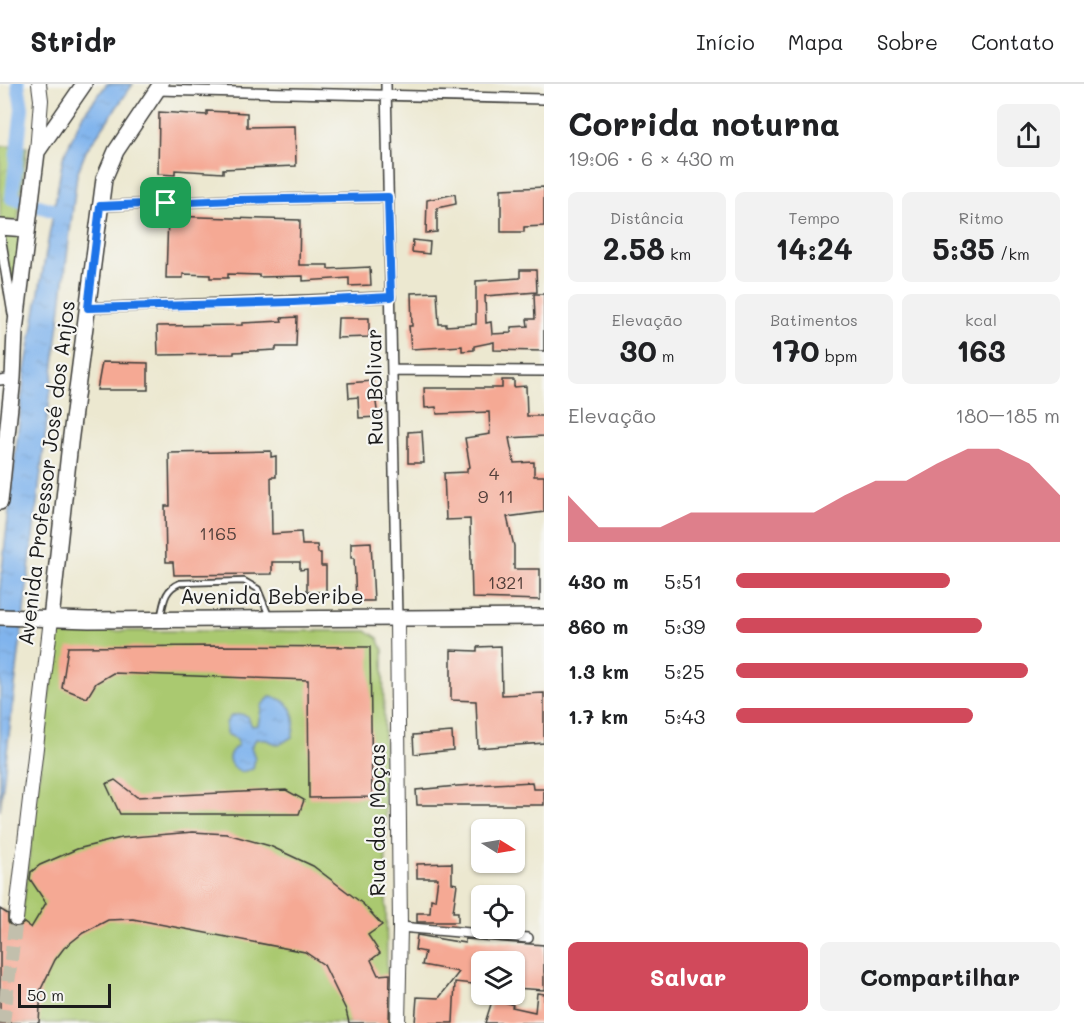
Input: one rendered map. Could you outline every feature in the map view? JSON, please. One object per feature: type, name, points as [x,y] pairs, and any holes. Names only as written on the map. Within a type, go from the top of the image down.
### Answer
[{"type":"main road","name":"Avenida Professor José dos Anjos","points":[[0,495],[6,379],[15,331],[37,152],[84,84]]},
{"type":"main road","name":"Avenida Professor José dos Anjos","points":[[51,619],[70,443],[105,179],[116,151],[158,87]]},
{"type":"main road","points":[[0,227],[27,226]]},
{"type":"main road","name":"Avenida Beberibe","points":[[0,617],[34,619],[544,617]]},
{"type":"street","points":[[37,152],[41,100],[39,84]]},
{"type":"street","name":"Rua Bolivar","points":[[386,84],[397,618]]},
{"type":"street","points":[[158,87],[544,99]]},
{"type":"street","points":[[100,206],[233,200],[388,197]]},
{"type":"street","points":[[0,236],[15,331]]},
{"type":"street","points":[[88,308],[391,297]]},
{"type":"street","points":[[393,370],[544,371]]},
{"type":"street","name":"Rua das Moças","points":[[397,618],[400,927],[398,1023]]},
{"type":"street","name":"Avenida Professor José dos Anjos","points":[[16,919],[51,619]]},
{"type":"street","points":[[400,927],[528,938]]},
{"type":"lane","points":[[160,619],[165,598],[174,585],[244,581],[258,589],[270,619]]},
{"type":"green space","points":[[0,146],[27,147],[18,221],[0,221]]},
{"type":"green space","points":[[19,234],[19,250],[13,286],[2,235]]},
{"type":"green space","points":[[57,631],[367,631],[378,638],[383,650],[387,973],[392,973],[393,1023],[0,1023],[2,910],[21,921]]},
{"type":"water","points":[[107,84],[133,84],[86,151],[77,174],[0,810],[0,587],[25,370],[63,158],[82,116]]},
{"type":"water","points":[[270,697],[284,701],[292,711],[294,730],[292,737],[279,745],[267,740],[256,739],[251,747],[255,758],[253,769],[241,772],[230,763],[229,756],[238,745],[237,739],[227,734],[226,723],[231,716],[240,714],[247,716],[252,726],[258,725],[262,705]]},
{"type":"building","points":[[207,111],[247,113],[247,127],[295,126],[296,166],[223,169],[223,173],[175,170],[175,175],[158,174],[159,112],[207,115]]},
{"type":"building","points":[[544,187],[544,226],[524,227],[524,232],[501,232],[501,189]]},
{"type":"building","points":[[455,194],[456,204],[437,208],[437,232],[426,233],[427,200]]},
{"type":"building","points":[[168,216],[300,220],[299,265],[328,265],[328,269],[370,267],[371,285],[349,286],[349,278],[303,281],[303,276],[259,277],[259,275],[228,274],[228,278],[210,278],[210,275],[183,274],[183,278],[166,278]]},
{"type":"building","points":[[413,240],[430,242],[429,254],[412,252]]},
{"type":"building","points":[[520,270],[536,270],[537,292],[485,296],[486,323],[491,322],[492,334],[511,333],[511,327],[528,326],[527,319],[535,319],[534,294],[544,294],[544,351],[494,350],[494,342],[474,346],[474,350],[462,351],[462,346],[411,349],[409,326],[412,326],[411,293],[437,292],[439,324],[446,324],[446,326],[476,324],[476,281],[520,278]]},
{"type":"building","points":[[297,317],[296,347],[276,347],[276,350],[234,352],[234,354],[158,355],[157,326],[242,325],[242,323],[282,321],[281,318]]},
{"type":"building","points":[[338,318],[369,318],[369,337],[337,338]]},
{"type":"building","points":[[102,362],[148,363],[148,390],[97,390]]},
{"type":"building","points":[[502,380],[514,380],[514,387],[526,386],[527,416],[544,416],[544,436],[509,438],[514,463],[534,462],[534,476],[544,476],[544,512],[507,517],[514,546],[514,569],[540,569],[540,600],[472,598],[470,519],[446,520],[444,473],[467,472],[467,468],[470,467],[465,438],[490,434],[489,412],[437,414],[436,407],[425,408],[424,388],[502,388]]},
{"type":"building","points":[[373,381],[378,417],[359,418],[358,397],[349,398],[348,383]]},
{"type":"building","points":[[422,431],[424,463],[408,463],[408,432]]},
{"type":"building","points":[[271,451],[271,457],[276,456],[276,477],[271,477],[272,534],[301,532],[302,545],[317,545],[318,553],[321,553],[321,566],[326,566],[326,592],[307,592],[307,569],[300,570],[300,562],[272,562],[272,574],[174,575],[173,562],[166,562],[165,506],[170,506],[169,453]]},
{"type":"building","points":[[371,542],[374,601],[356,601],[351,543]]},
{"type":"building","points":[[501,646],[502,695],[544,693],[544,743],[478,748],[476,701],[451,700],[451,650],[477,651],[477,647]]},
{"type":"building","points":[[68,647],[370,647],[372,797],[309,798],[308,680],[113,673],[96,683],[87,698],[62,688]]},
{"type":"building","points":[[452,732],[453,750],[414,754],[413,735]]},
{"type":"building","points":[[115,780],[137,797],[286,790],[304,800],[299,814],[120,814],[106,784]]},
{"type":"building","points":[[532,782],[533,789],[544,789],[544,805],[417,805],[416,790]]},
{"type":"building","points":[[193,832],[227,834],[270,846],[313,866],[363,904],[382,925],[368,935],[380,953],[371,960],[378,975],[390,974],[389,1023],[349,1023],[346,1010],[324,965],[305,952],[133,919],[108,920],[83,933],[64,948],[55,960],[41,989],[39,1023],[0,1023],[0,909],[8,914],[11,927],[19,927],[24,923],[31,928],[46,903],[30,879],[31,872],[40,865],[77,849],[121,838]]},
{"type":"building","points":[[452,863],[452,883],[457,884],[453,912],[458,912],[458,922],[417,922],[417,913],[430,913],[431,899],[435,900],[438,878],[417,878],[417,864]]},
{"type":"building","points":[[417,935],[465,943],[465,939],[544,945],[544,990],[525,989],[525,951],[471,951],[471,984],[455,982],[453,1023],[415,1023],[417,997],[439,998],[459,972],[422,965],[425,952],[415,950]]},
{"type":"building","points":[[537,993],[544,994],[544,1023],[485,1023],[491,1005],[513,1005],[512,1007],[535,1012]]},
{"type":"waterway","points":[[18,84],[22,108],[12,198],[62,213]]},
{"type":"tunnel","points":[[3,1023],[16,919]]},
{"type":"route","points":[[388,197],[391,297],[88,308],[100,206],[166,203],[388,197]]}]
